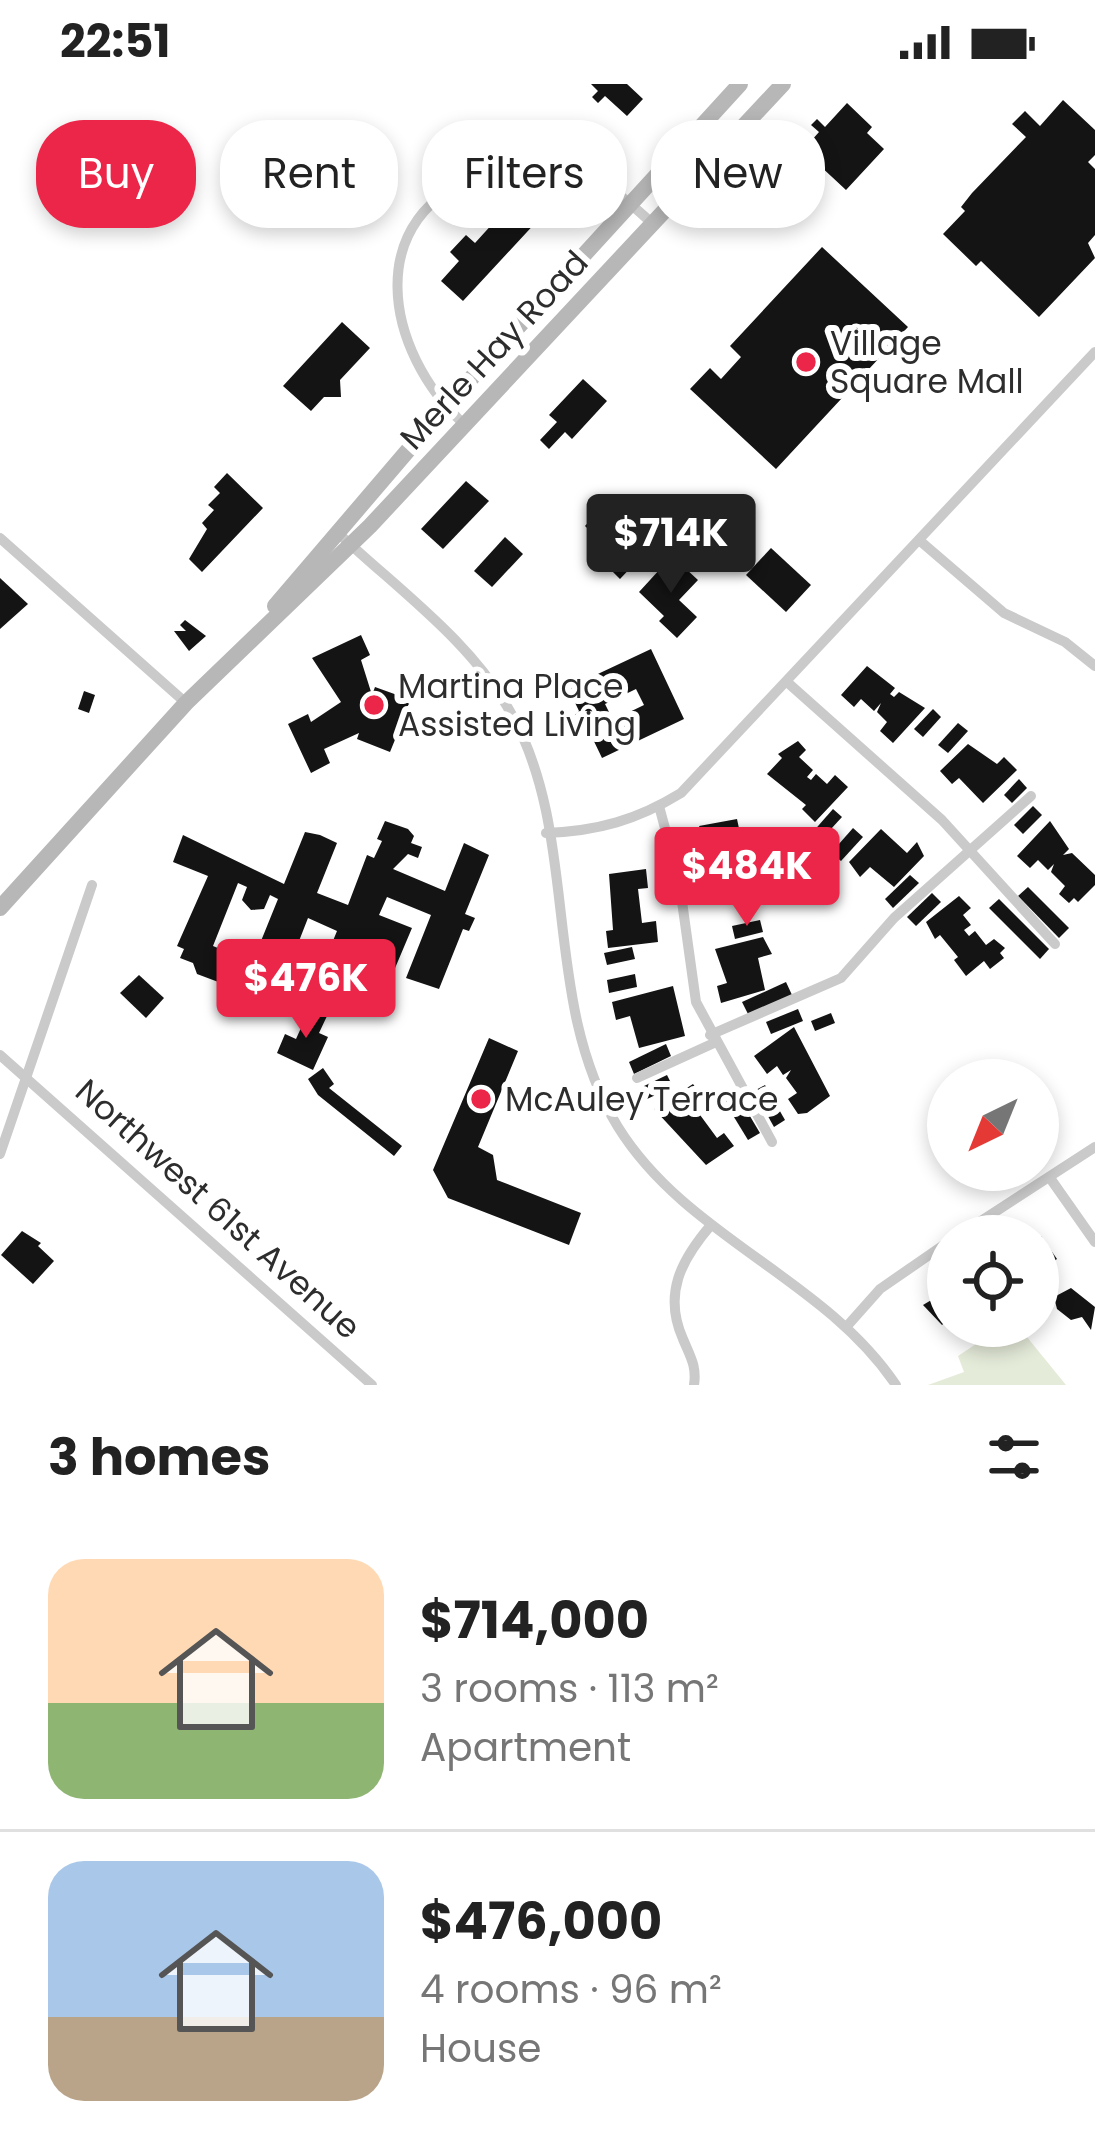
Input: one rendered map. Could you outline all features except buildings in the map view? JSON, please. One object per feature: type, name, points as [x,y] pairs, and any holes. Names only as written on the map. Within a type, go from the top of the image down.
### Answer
[{"type":"main road","name":"Merle Hay Road","points":[[241,649],[445,407],[740,84]]},
{"type":"main road","name":"Merle Hay Road","points":[[750,120],[783,84]]},
{"type":"main road","name":"Merle Hay Road","points":[[0,908],[186,703],[350,545],[651,226]]},
{"type":"street","points":[[465,425],[445,407],[410,356],[396,300],[405,247],[425,212],[469,178],[527,164],[586,176],[651,222]]},
{"type":"street","points":[[546,833],[588,831],[659,806],[708,767],[1095,352]]},
{"type":"street","points":[[336,531],[462,648],[499,692],[526,744],[546,833],[576,1027],[601,1095],[639,1156],[684,1204],[848,1325],[896,1385]]},
{"type":"street","points":[[0,538],[186,703]]},
{"type":"street","points":[[919,540],[1004,613],[1065,642],[1095,666]]},
{"type":"street","points":[[787,682],[970,850],[1055,944]]},
{"type":"street","points":[[637,1078],[842,978],[894,918],[1030,796]]},
{"type":"street","points":[[659,806],[679,880],[690,977],[712,1039],[772,1142]]},
{"type":"street","points":[[0,1154],[92,884]]},
{"type":"street","name":"Northwest 61st Avenue","points":[[0,1055],[27,1074],[372,1385]]},
{"type":"street","points":[[1059,1172],[1095,1147]]},
{"type":"street","points":[[991,1215],[1029,1191]]},
{"type":"street","points":[[1059,1191],[1095,1242]]},
{"type":"street","points":[[694,1385],[693,1358],[674,1316],[674,1290],[680,1265],[711,1225]]},
{"type":"street","points":[[848,1325],[880,1289],[927,1257]]},
{"type":"green space","points":[[972,1347],[1035,1347],[1066,1385],[928,1385],[964,1372],[958,1356]]},
{"type":"place","name":"Village Square Mall","points":[[806,362]]},
{"type":"place","name":"Martina Place Assisted Living","points":[[374,705]]},
{"type":"place","name":"McAuley Terrace","points":[[481,1099]]}]
